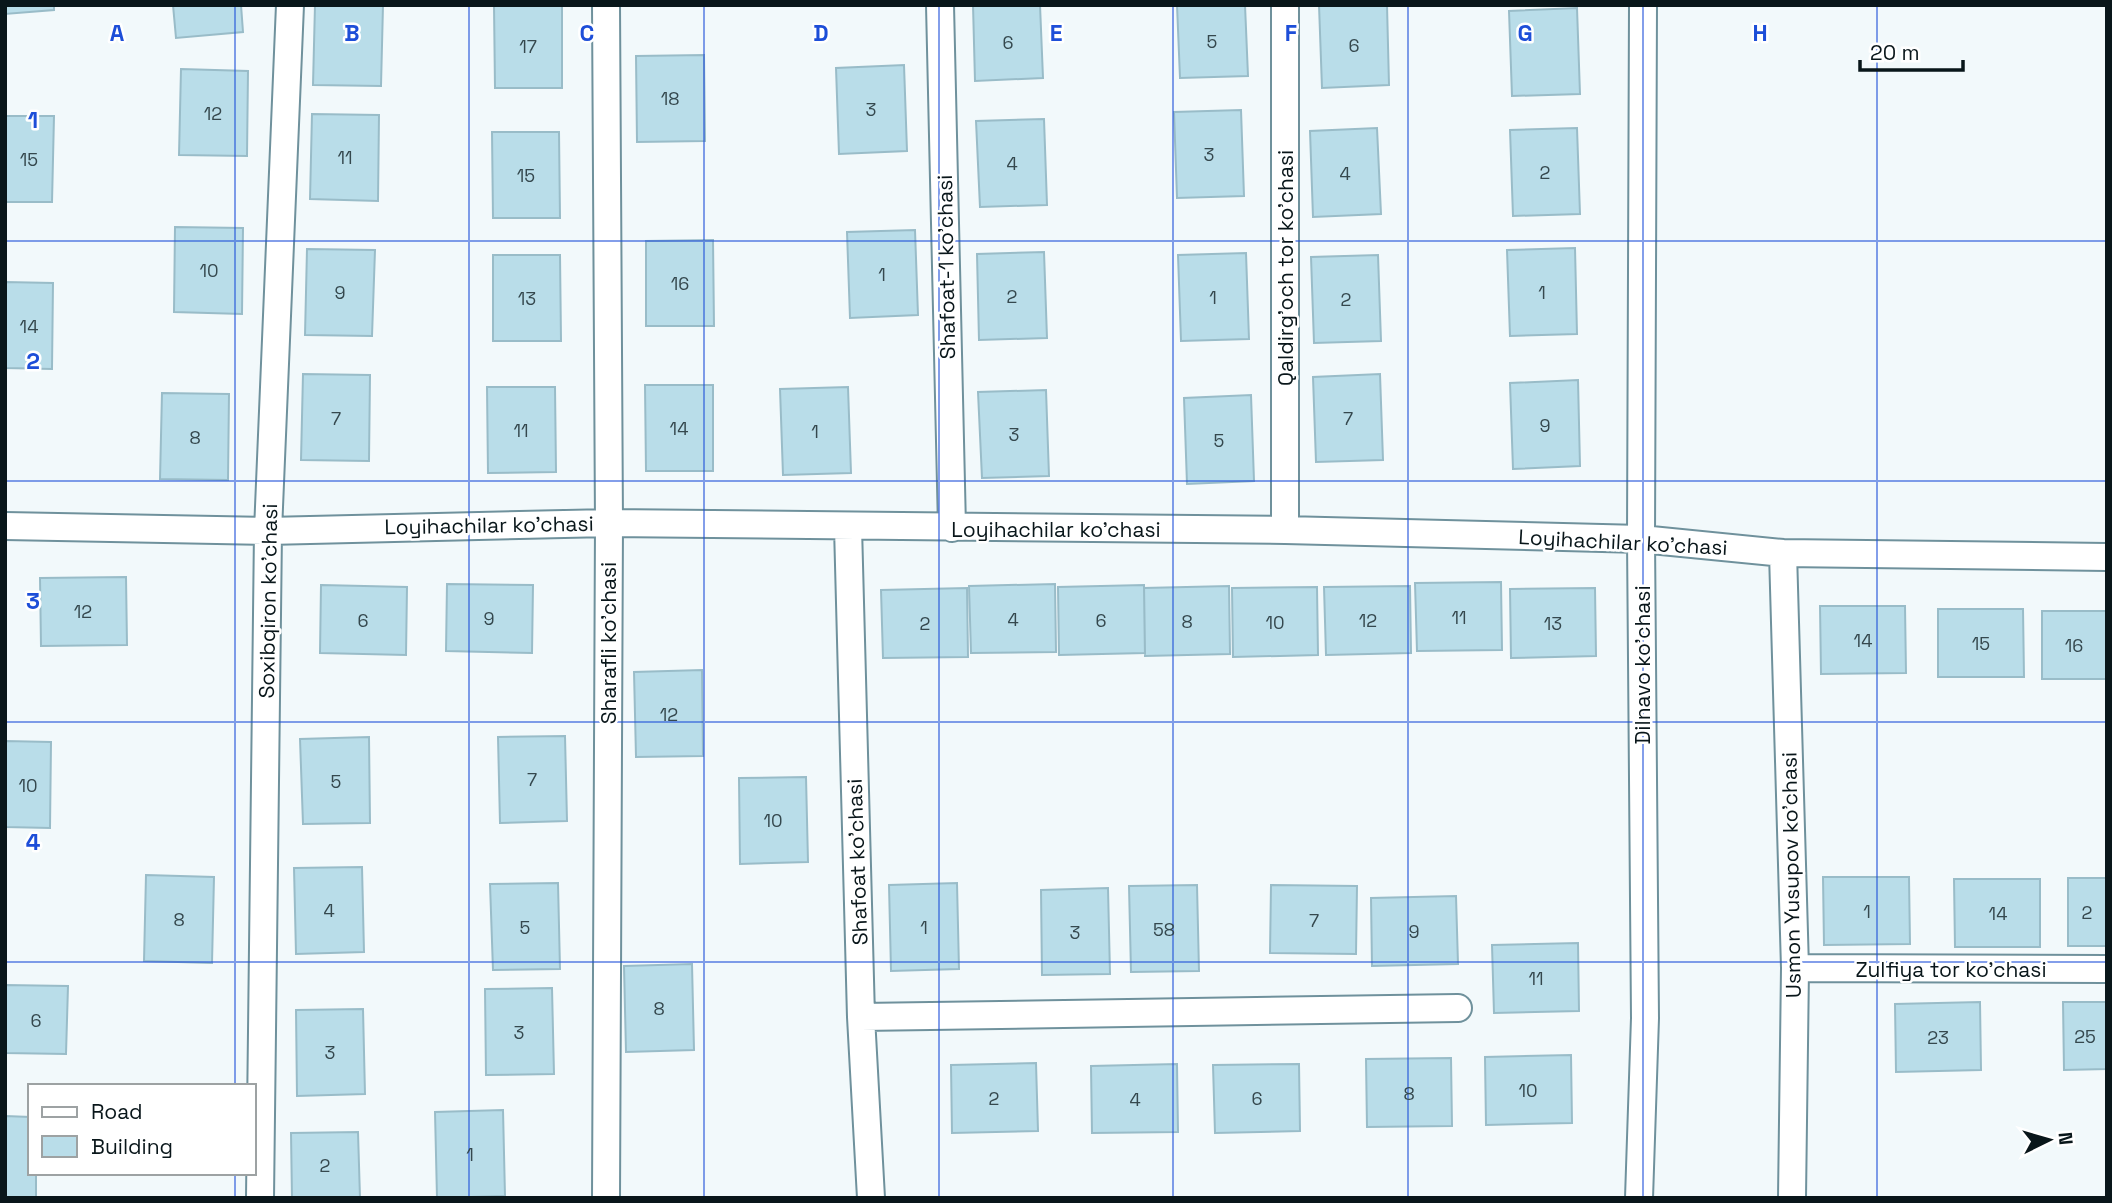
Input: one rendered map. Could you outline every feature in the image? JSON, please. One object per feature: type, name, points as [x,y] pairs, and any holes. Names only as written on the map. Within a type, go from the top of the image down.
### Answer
[{"type":"street","name":"Soxibqiron ko'chasi","points":[[260,1198],[268,531],[290,5]]},
{"type":"street","name":"Sharafli ko'chasi","points":[[606,5],[609,523],[606,1198]]},
{"type":"street","name":"Shafoat-1 ko'chasi","points":[[940,5],[952,528]]},
{"type":"street","name":"Qaldirg'och tor ko'chasi","points":[[1285,5],[1285,530]]},
{"type":"street","name":"Dilnavo ko'chasi","points":[[1639,1198],[1645,1018],[1641,539],[1643,5]]},
{"type":"street","name":"Loyihachilar ko'chasi","points":[[5,526],[268,531],[609,523],[1285,530],[1641,539],[1783,553],[2107,557]]},
{"type":"street","name":"Shafoat ko'chasi","points":[[848,527],[862,1017],[871,1198]]},
{"type":"street","name":"Usmon Yusupov ko'chasi","points":[[1783,553],[1795,968],[1792,1198]]},
{"type":"street","name":"Zulfiya tor ko'chasi","points":[[1795,968],[2107,969]]},
{"type":"street","points":[[862,1017],[1458,1008]]},
{"type":"building","points":[[5,5],[54,5],[54,10],[5,14]]},
{"type":"building","points":[[173,5],[241,5],[243,32],[176,38]]},
{"type":"building","points":[[315,5],[383,5],[381,86],[313,85]]},
{"type":"building","points":[[494,5],[562,5],[562,88],[495,88]]},
{"type":"building","points":[[973,5],[1040,5],[1043,78],[975,81]]},
{"type":"building","points":[[1177,5],[1245,5],[1248,76],[1180,78]]},
{"type":"building","points":[[1319,5],[1387,5],[1389,85],[1322,88]]},
{"type":"building","points":[[1577,8],[1580,94],[1512,96],[1509,11]]},
{"type":"building","points":[[704,55],[705,141],[637,142],[636,56]]},
{"type":"building","points":[[904,65],[907,151],[839,154],[836,68]]},
{"type":"building","points":[[181,69],[248,71],[247,156],[179,155]]},
{"type":"building","points":[[1241,110],[1244,196],[1177,198],[1174,112]]},
{"type":"building","points":[[312,114],[379,115],[378,201],[310,199]]},
{"type":"building","points":[[5,116],[54,116],[52,202],[5,202]]},
{"type":"building","points":[[1044,119],[1047,205],[980,207],[976,121]]},
{"type":"building","points":[[1377,128],[1381,214],[1313,217],[1310,131]]},
{"type":"building","points":[[1577,128],[1580,214],[1513,216],[1510,130]]},
{"type":"building","points":[[492,132],[559,132],[560,218],[493,218]]},
{"type":"building","points":[[175,227],[243,228],[242,314],[174,312]]},
{"type":"building","points":[[915,230],[918,315],[850,318],[847,232]]},
{"type":"building","points":[[713,240],[714,326],[646,326],[646,241]]},
{"type":"building","points":[[1575,248],[1577,334],[1510,336],[1507,250]]},
{"type":"building","points":[[307,249],[375,250],[372,336],[305,335]]},
{"type":"building","points":[[1044,252],[1047,338],[979,340],[977,254]]},
{"type":"building","points":[[1246,253],[1249,339],[1181,341],[1178,255]]},
{"type":"building","points":[[493,255],[560,255],[561,341],[493,341]]},
{"type":"building","points":[[1378,255],[1381,341],[1314,343],[1311,257]]},
{"type":"building","points":[[5,282],[53,283],[52,369],[5,368]]},
{"type":"building","points":[[303,374],[370,375],[369,461],[301,460]]},
{"type":"building","points":[[1380,374],[1383,460],[1316,462],[1313,377]]},
{"type":"building","points":[[1578,380],[1580,466],[1513,469],[1510,383]]},
{"type":"building","points":[[645,385],[713,385],[713,471],[646,471]]},
{"type":"building","points":[[487,387],[555,387],[556,472],[488,473]]},
{"type":"building","points":[[848,387],[851,473],[783,475],[780,389]]},
{"type":"building","points":[[1046,390],[1049,476],[982,478],[978,392]]},
{"type":"building","points":[[162,393],[229,394],[228,480],[160,479]]},
{"type":"building","points":[[1251,395],[1254,481],[1187,484],[1184,398]]},
{"type":"building","points":[[126,577],[127,645],[41,646],[40,578]]},
{"type":"building","points":[[1501,582],[1502,650],[1417,651],[1415,583]]},
{"type":"building","points":[[447,584],[533,585],[532,653],[446,651]]},
{"type":"building","points":[[1055,584],[1056,652],[971,653],[969,586]]},
{"type":"building","points":[[321,585],[407,587],[406,655],[320,653]]},
{"type":"building","points":[[1144,585],[1145,653],[1059,655],[1058,587]]},
{"type":"building","points":[[1229,586],[1230,654],[1145,656],[1144,588]]},
{"type":"building","points":[[1410,586],[1411,653],[1326,655],[1324,587]]},
{"type":"building","points":[[1317,587],[1318,655],[1233,657],[1232,588]]},
{"type":"building","points":[[967,588],[968,657],[883,658],[881,590]]},
{"type":"building","points":[[1595,588],[1596,656],[1511,658],[1510,589]]},
{"type":"building","points":[[1820,606],[1905,606],[1906,673],[1821,674]]},
{"type":"building","points":[[1938,609],[2023,609],[2024,677],[1938,677]]},
{"type":"building","points":[[2042,611],[2107,611],[2107,679],[2042,679]]},
{"type":"building","points":[[702,670],[703,756],[636,757],[634,672]]},
{"type":"building","points":[[565,736],[567,821],[500,823],[498,737]]},
{"type":"building","points":[[369,737],[370,823],[303,824],[300,739]]},
{"type":"building","points":[[5,741],[51,742],[50,828],[5,827]]},
{"type":"building","points":[[806,777],[808,862],[740,864],[739,778]]},
{"type":"building","points":[[362,867],[364,952],[296,954],[294,868]]},
{"type":"building","points":[[146,875],[214,877],[212,963],[144,961]]},
{"type":"building","points":[[1823,877],[1909,877],[1910,944],[1824,945]]},
{"type":"building","points":[[2068,878],[2107,878],[2107,946],[2068,946]]},
{"type":"building","points":[[1954,879],[2040,879],[2040,947],[1955,947]]},
{"type":"building","points":[[558,883],[560,969],[493,970],[490,884]]},
{"type":"building","points":[[957,883],[959,969],[891,971],[889,885]]},
{"type":"building","points":[[1197,885],[1199,971],[1131,972],[1129,886]]},
{"type":"building","points":[[1271,885],[1357,886],[1356,954],[1270,953]]},
{"type":"building","points":[[1108,888],[1110,974],[1042,975],[1041,890]]},
{"type":"building","points":[[1456,896],[1458,964],[1372,966],[1371,898]]},
{"type":"building","points":[[1578,943],[1579,1011],[1494,1013],[1492,945]]},
{"type":"building","points":[[692,964],[694,1050],[626,1052],[624,966]]},
{"type":"building","points":[[5,985],[68,986],[66,1054],[5,1053]]},
{"type":"building","points":[[552,988],[554,1074],[486,1075],[485,989]]},
{"type":"building","points":[[1980,1002],[1981,1070],[1896,1072],[1895,1004]]},
{"type":"building","points":[[2063,1002],[2107,1002],[2107,1069],[2064,1070]]},
{"type":"building","points":[[363,1009],[365,1094],[297,1096],[296,1010]]},
{"type":"building","points":[[1571,1055],[1572,1123],[1486,1125],[1485,1057]]},
{"type":"building","points":[[1451,1058],[1452,1126],[1367,1127],[1366,1059]]},
{"type":"building","points":[[1036,1063],[1038,1131],[952,1133],[951,1065]]},
{"type":"building","points":[[1177,1064],[1178,1132],[1092,1133],[1091,1066]]},
{"type":"building","points":[[1299,1064],[1300,1131],[1215,1133],[1213,1065]]},
{"type":"building","points":[[503,1110],[505,1196],[437,1198],[435,1112]]},
{"type":"building","points":[[5,1116],[28,1117],[28,1175],[36,1175],[36,1198],[5,1198]]},
{"type":"building","points":[[358,1132],[360,1198],[292,1198],[291,1133]]}]
